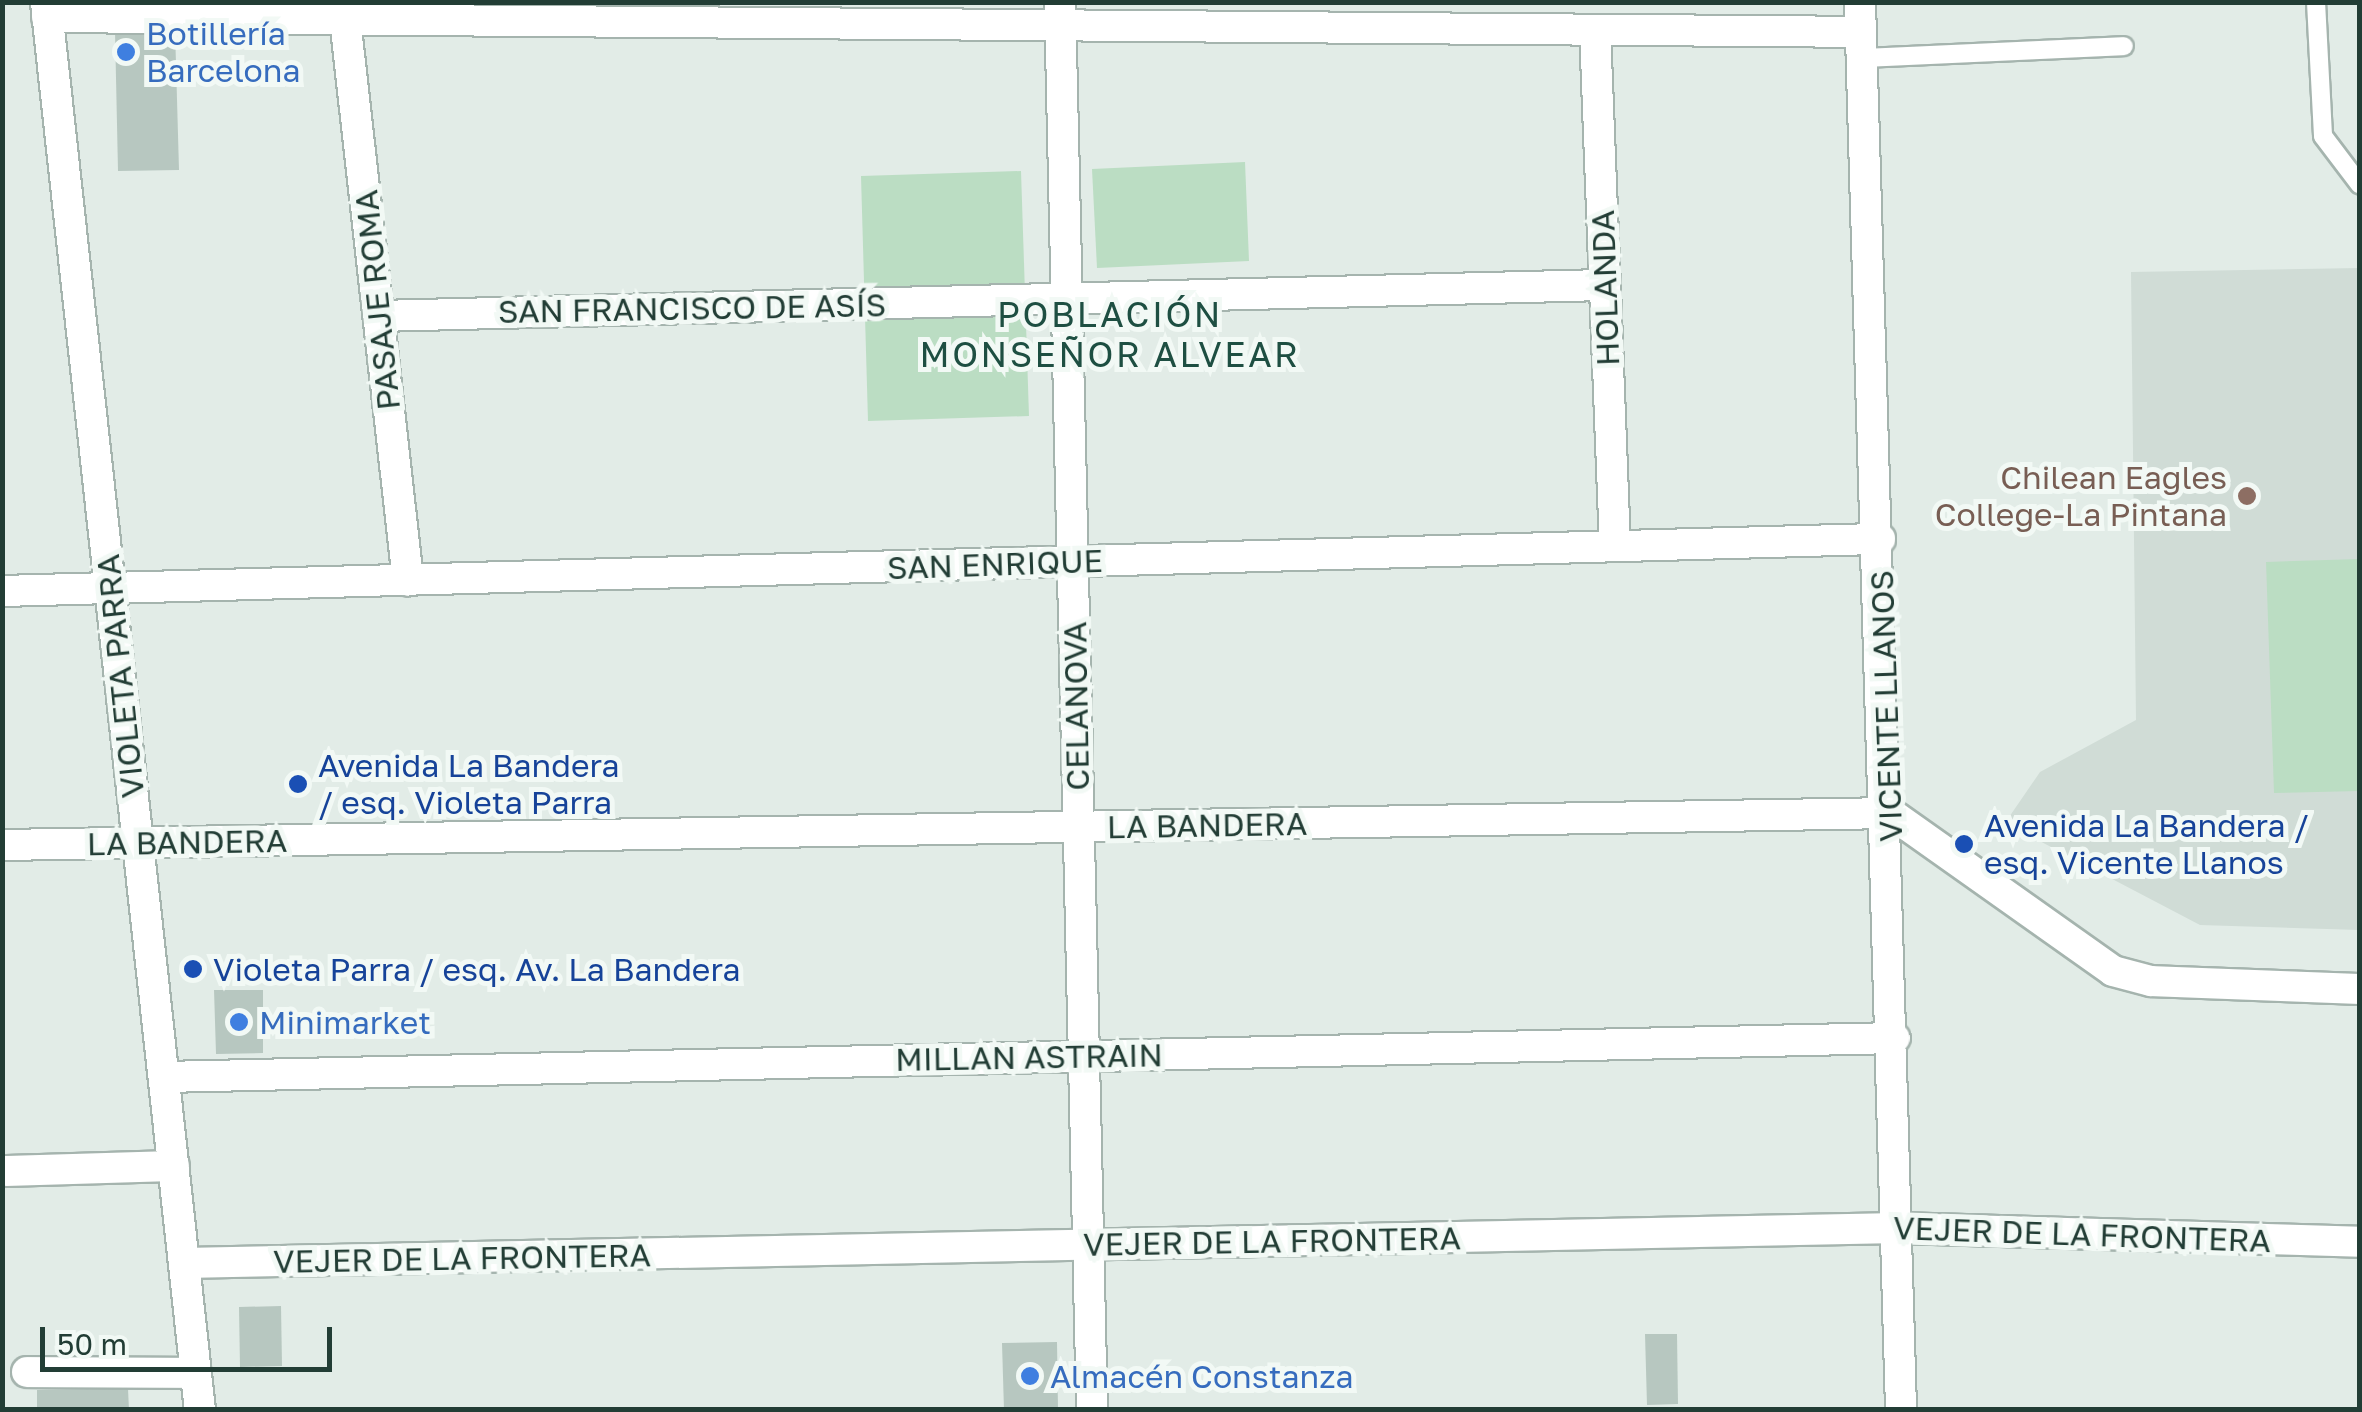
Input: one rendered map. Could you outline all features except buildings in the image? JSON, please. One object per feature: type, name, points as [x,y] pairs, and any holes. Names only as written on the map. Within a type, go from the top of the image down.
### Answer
[{"type":"street","points":[[47,10],[345,19],[1060,14],[1595,30],[1861,31]]},
{"type":"street","name":"VIOLETA PARRA","points":[[47,10],[200,1410]]},
{"type":"street","name":"CELANOVA","points":[[1060,14],[1092,1410]]},
{"type":"street","name":"PASAJE ROMA","points":[[345,19],[408,580]]},
{"type":"street","name":"HOLANDA","points":[[1595,30],[1614,546]]},
{"type":"street","name":"VICENTE LLANOS","points":[[1861,31],[1890,813],[1901,1410]]},
{"type":"street","name":"SAN FRANCISCO DE ASÍS","points":[[379,316],[1605,285]]},
{"type":"street","name":"SAN ENRIQUE","points":[[2,591],[1880,539]]},
{"type":"street","points":[[1890,813],[2114,971],[2360,989]]},
{"type":"street","name":"LA BANDERA","points":[[2,845],[1890,813]]},
{"type":"street","name":"MILLAN ASTRAIN","points":[[164,1077],[1894,1038]]},
{"type":"street","points":[[6,1171],[174,1166]]},
{"type":"street","name":"VEJER DE LA FRONTERA","points":[[184,1263],[1899,1228],[2360,1242]]},
{"type":"street","points":[[27,1372],[196,1373]]},
{"type":"lane","points":[[2316,2],[2323,136],[2360,185]]},
{"type":"lane","points":[[1861,31],[2124,46]]},
{"type":"shaded area","name":"Chilean Eagles College-La Pintana","points":[[2359,268],[2359,930],[2200,925],[2005,823],[2040,772],[2136,720],[2131,272]]},
{"type":"green space","points":[[1245,162],[1249,261],[1097,268],[1092,169]]},
{"type":"green space","points":[[1021,171],[1029,416],[868,421],[861,176]]},
{"type":"green space","points":[[2359,559],[2359,791],[2274,793],[2266,562]]},
{"type":"place","name":"Botillería Barcelona","points":[[126,52]]},
{"type":"place","name":"Chilean Eagles College-La Pintana","points":[[2247,496]]},
{"type":"place","name":"Avenida La Bandera / esq. Violeta Parra","points":[[298,784]]},
{"type":"place","name":"Avenida La Bandera / esq. Vicente Llanos","points":[[1964,844]]},
{"type":"place","name":"Violeta Parra / esq. Av. La Bandera","points":[[193,969]]},
{"type":"place","name":"Minimarket","points":[[239,1022]]},
{"type":"place","name":"Almacén Constanza","points":[[1030,1376]]},
{"type":"district","name":"POBLACIÓN MONSEÑOR ALVEAR","points":[[1110,334]]}]
